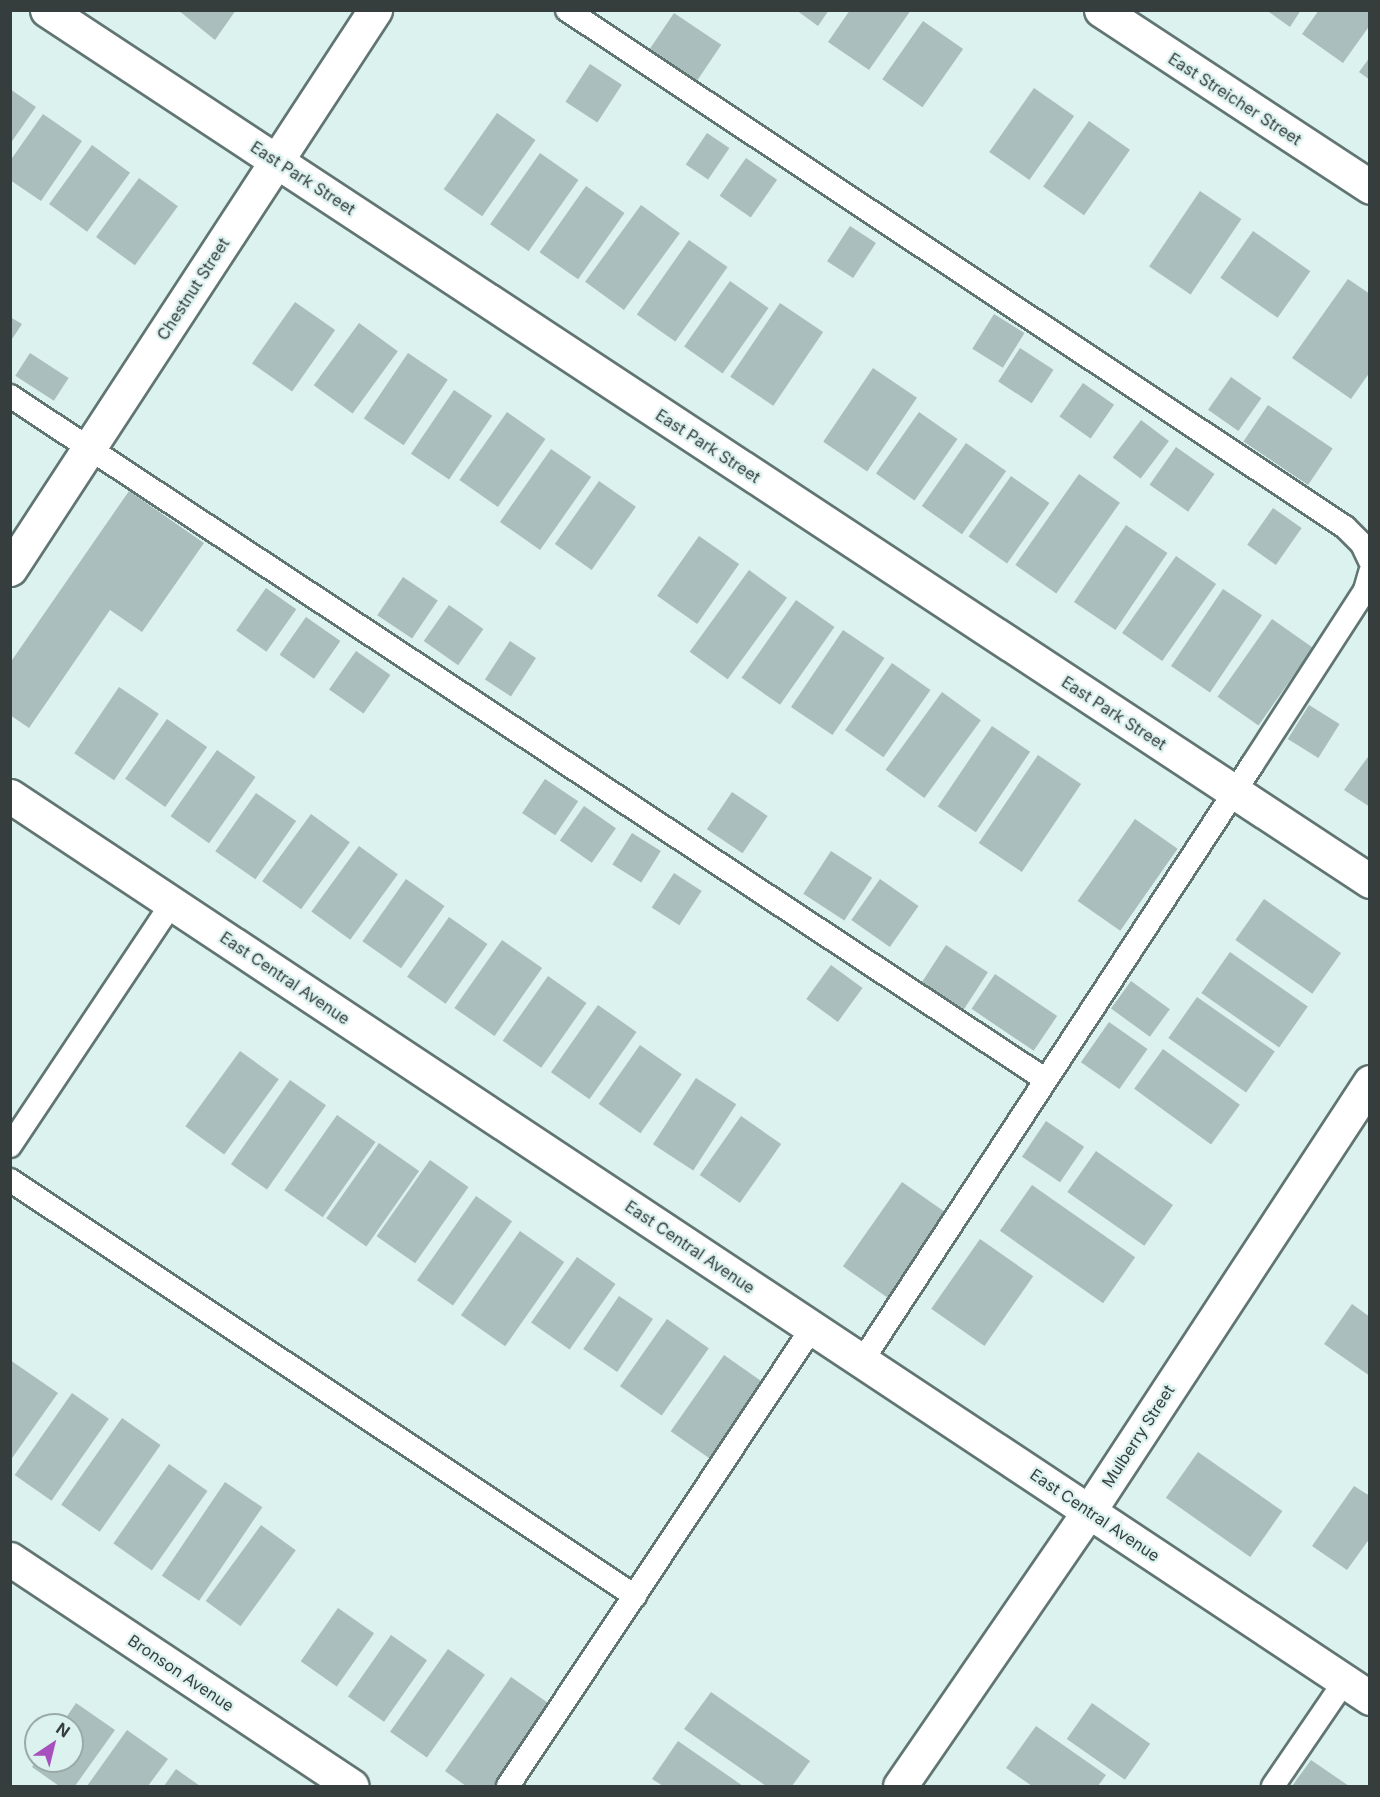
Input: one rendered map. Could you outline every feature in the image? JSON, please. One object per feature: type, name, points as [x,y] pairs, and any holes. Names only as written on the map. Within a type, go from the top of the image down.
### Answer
[{"type":"street","name":"East Park Street","points":[[48,10],[1370,881]]},
{"type":"street","name":"Chestnut Street","points":[[10,568],[375,10]]},
{"type":"street","name":"East Streicher Street","points":[[1101,10],[1370,187]]},
{"type":"street","name":"East Central Avenue","points":[[10,796],[1357,1690]]},
{"type":"street","name":"Mulberry Street","points":[[900,1786],[1089,1510],[1370,1082]]},
{"type":"street","name":"Bronson Avenue","points":[[10,1559],[352,1786]]},
{"type":"lane","points":[[567,10],[1345,527],[1362,544],[1370,561]]},
{"type":"lane","points":[[10,396],[1046,1080]]},
{"type":"lane","points":[[862,1361],[1365,590],[1370,573]]},
{"type":"lane","points":[[10,1146],[172,903]]},
{"type":"lane","points":[[10,1180],[635,1596]]},
{"type":"lane","points":[[508,1786],[812,1328]]},
{"type":"lane","points":[[1273,1786],[1357,1690]]},
{"type":"building","points":[[178,10],[236,10],[215,40]]},
{"type":"building","points":[[796,10],[829,10],[818,26]]},
{"type":"building","points":[[850,10],[911,10],[869,70],[828,42]]},
{"type":"building","points":[[1266,10],[1301,10],[1290,27]]},
{"type":"building","points":[[1319,10],[1370,10],[1370,25],[1343,63],[1302,34]]},
{"type":"building","points":[[674,13],[721,45],[697,81],[650,49]]},
{"type":"building","points":[[923,21],[963,49],[922,107],[882,79]]},
{"type":"building","points":[[1370,57],[1370,80],[1359,72]]},
{"type":"building","points":[[590,64],[622,85],[597,122],[565,102]]},
{"type":"building","points":[[1034,88],[1074,116],[1029,180],[989,152]]},
{"type":"building","points":[[10,89],[36,107],[10,144]]},
{"type":"building","points":[[497,113],[536,140],[482,216],[444,189]]},
{"type":"building","points":[[43,114],[82,141],[41,201],[10,180],[10,161]]},
{"type":"building","points":[[1089,121],[1130,150],[1084,215],[1043,187]]},
{"type":"building","points":[[707,133],[729,148],[708,180],[686,165]]},
{"type":"building","points":[[92,145],[130,173],[87,232],[49,204]]},
{"type":"building","points":[[540,153],[579,180],[529,251],[490,224]]},
{"type":"building","points":[[746,158],[777,180],[751,217],[720,196]]},
{"type":"building","points":[[139,178],[178,206],[135,265],[96,237]]},
{"type":"building","points":[[586,186],[625,213],[578,279],[540,252]]},
{"type":"building","points":[[1200,191],[1241,219],[1191,294],[1149,266]]},
{"type":"building","points":[[641,205],[680,233],[624,310],[585,282]]},
{"type":"building","points":[[850,226],[876,243],[853,278],[827,261]]},
{"type":"building","points":[[1253,231],[1310,271],[1278,318],[1220,278]]},
{"type":"building","points":[[689,240],[728,267],[675,342],[637,315]]},
{"type":"building","points":[[1348,279],[1370,294],[1370,372],[1351,399],[1292,358]]},
{"type":"building","points":[[730,281],[769,308],[723,373],[684,347]]},
{"type":"building","points":[[295,302],[335,330],[292,392],[252,363]]},
{"type":"building","points":[[780,303],[823,332],[773,406],[730,377]]},
{"type":"building","points":[[994,314],[1025,333],[1003,368],[972,349]]},
{"type":"building","points":[[10,317],[22,324],[10,342]]},
{"type":"building","points":[[359,323],[398,351],[353,414],[314,385]]},
{"type":"building","points":[[1020,348],[1054,370],[1032,403],[998,382]]},
{"type":"building","points":[[30,353],[69,378],[54,401],[15,376]]},
{"type":"building","points":[[408,353],[448,380],[404,445],[364,418]]},
{"type":"building","points":[[873,368],[917,398],[867,471],[823,442]]},
{"type":"building","points":[[1231,377],[1261,398],[1238,431],[1208,410]]},
{"type":"building","points":[[1083,383],[1114,405],[1091,438],[1059,417]]},
{"type":"building","points":[[454,390],[492,416],[449,480],[411,454]]},
{"type":"building","points":[[1268,405],[1333,449],[1308,485],[1243,441]]},
{"type":"building","points":[[507,412],[546,439],[498,507],[459,480]]},
{"type":"building","points":[[919,412],[958,439],[914,500],[876,473]]},
{"type":"building","points":[[1141,420],[1169,441],[1141,479],[1113,458]]},
{"type":"building","points":[[966,443],[1006,471],[962,534],[922,506]]},
{"type":"building","points":[[1176,447],[1215,474],[1188,512],[1150,485]]},
{"type":"building","points":[[551,449],[591,477],[540,550],[500,522]]},
{"type":"building","points":[[1079,474],[1120,503],[1056,594],[1015,565]]},
{"type":"building","points":[[1011,476],[1050,503],[1007,564],[969,537]]},
{"type":"building","points":[[599,481],[636,507],[592,570],[555,544]]},
{"type":"building","points":[[129,491],[204,543],[142,632],[110,610],[29,728],[10,715],[10,663]]},
{"type":"building","points":[[1273,508],[1302,528],[1276,565],[1247,545]]},
{"type":"building","points":[[1126,525],[1167,553],[1115,630],[1074,602]]},
{"type":"building","points":[[699,536],[739,564],[697,624],[657,596]]},
{"type":"building","points":[[1176,556],[1216,584],[1162,661],[1122,633]]},
{"type":"building","points":[[749,570],[787,598],[728,679],[690,652]]},
{"type":"building","points":[[403,577],[438,600],[412,639],[377,615]]},
{"type":"building","points":[[266,588],[296,609],[266,652],[236,631]]},
{"type":"building","points":[[1223,589],[1262,615],[1210,692],[1171,666]]},
{"type":"building","points":[[796,600],[835,627],[780,705],[742,678]]},
{"type":"building","points":[[449,605],[483,629],[458,665],[424,641]]},
{"type":"building","points":[[306,617],[340,641],[314,679],[280,655]]},
{"type":"building","points":[[1272,619],[1313,648],[1258,725],[1218,697]]},
{"type":"building","points":[[843,630],[884,658],[832,735],[791,707]]},
{"type":"building","points":[[510,641],[536,658],[511,696],[485,680]]},
{"type":"building","points":[[356,651],[390,675],[363,714],[329,690]]},
{"type":"building","points":[[892,663],[931,690],[883,757],[845,730]]},
{"type":"building","points":[[119,687],[159,714],[114,780],[74,753]]},
{"type":"building","points":[[942,692],[981,720],[924,798],[886,770]]},
{"type":"building","points":[[1309,705],[1340,724],[1318,758],[1288,739]]},
{"type":"building","points":[[167,719],[207,747],[165,807],[125,779]]},
{"type":"building","points":[[992,726],[1030,752],[976,832],[938,806]]},
{"type":"building","points":[[217,750],[256,777],[209,843],[171,816]]},
{"type":"building","points":[[1370,754],[1370,807],[1344,790]]},
{"type":"building","points":[[1038,755],[1081,784],[1022,872],[979,843]]},
{"type":"building","points":[[545,779],[578,801],[555,835],[522,813]]},
{"type":"building","points":[[732,792],[768,816],[742,853],[707,829]]},
{"type":"building","points":[[256,793],[296,821],[255,879],[215,851]]},
{"type":"building","points":[[584,806],[616,828],[592,863],[560,840]]},
{"type":"building","points":[[311,814],[350,842],[301,909],[262,881]]},
{"type":"building","points":[[1135,819],[1178,849],[1120,931],[1078,901]]},
{"type":"building","points":[[632,833],[661,851],[641,882],[612,864]]},
{"type":"building","points":[[359,846],[398,874],[350,940],[311,912]]},
{"type":"building","points":[[831,851],[872,878],[844,920],[803,894]]},
{"type":"building","points":[[674,873],[702,891],[679,925],[652,907]]},
{"type":"building","points":[[406,879],[445,906],[401,968],[362,941]]},
{"type":"building","points":[[880,879],[919,906],[890,947],[851,920]]},
{"type":"building","points":[[1264,899],[1341,953],[1312,994],[1235,940]]},
{"type":"building","points":[[449,917],[488,944],[446,1004],[407,977]]},
{"type":"building","points":[[502,940],[542,968],[495,1036],[454,1008]]},
{"type":"building","points":[[946,945],[988,972],[964,1009],[922,982]]},
{"type":"building","points":[[1230,952],[1308,1006],[1279,1047],[1201,993]]},
{"type":"building","points":[[831,965],[863,988],[838,1022],[806,999]]},
{"type":"building","points":[[995,974],[1057,1016],[1034,1051],[972,1009]]},
{"type":"building","points":[[548,976],[587,1003],[541,1068],[503,1041]]},
{"type":"building","points":[[1131,981],[1170,1009],[1150,1037],[1111,1009]]},
{"type":"building","points":[[1197,997],[1275,1051],[1246,1092],[1168,1038]]},
{"type":"building","points":[[598,1005],[637,1032],[589,1099],[551,1072]]},
{"type":"building","points":[[1109,1022],[1148,1049],[1119,1089],[1081,1062]]},
{"type":"building","points":[[640,1045],[682,1074],[640,1133],[599,1104]]},
{"type":"building","points":[[1163,1049],[1240,1105],[1211,1144],[1134,1089]]},
{"type":"building","points":[[240,1051],[279,1079],[224,1154],[185,1126]]},
{"type":"building","points":[[696,1078],[736,1104],[693,1170],[653,1144]]},
{"type":"building","points":[[290,1080],[326,1105],[267,1190],[231,1164]]},
{"type":"building","points":[[337,1115],[376,1142],[323,1217],[284,1190]]},
{"type":"building","points":[[741,1116],[781,1144],[740,1203],[700,1175]]},
{"type":"building","points":[[1046,1121],[1084,1147],[1060,1182],[1022,1157]]},
{"type":"building","points":[[379,1143],[419,1171],[366,1246],[326,1218]]},
{"type":"building","points":[[1096,1151],[1173,1205],[1144,1246],[1067,1192]]},
{"type":"building","points":[[430,1160],[469,1187],[415,1263],[377,1236]]},
{"type":"building","points":[[902,1182],[948,1214],[889,1298],[843,1266]]},
{"type":"building","points":[[1032,1185],[1135,1257],[1103,1303],[1000,1231]]},
{"type":"building","points":[[476,1196],[512,1221],[453,1306],[417,1280]]},
{"type":"building","points":[[520,1231],[564,1262],[505,1346],[461,1315]]},
{"type":"building","points":[[980,1239],[1033,1276],[984,1346],[931,1309]]},
{"type":"building","points":[[577,1257],[616,1284],[570,1349],[531,1323]]},
{"type":"building","points":[[619,1296],[653,1319],[617,1372],[583,1349]]},
{"type":"building","points":[[1352,1304],[1370,1317],[1370,1376],[1324,1344]]},
{"type":"building","points":[[667,1319],[709,1348],[662,1415],[620,1386]]},
{"type":"building","points":[[724,1355],[764,1383],[711,1459],[671,1431]]},
{"type":"building","points":[[10,1360],[58,1393],[10,1461]]},
{"type":"building","points":[[72,1393],[109,1419],[52,1501],[15,1475]]},
{"type":"building","points":[[122,1418],[161,1445],[100,1532],[61,1505]]},
{"type":"building","points":[[1198,1452],[1282,1511],[1250,1557],[1166,1498]]},
{"type":"building","points":[[169,1464],[208,1491],[152,1570],[113,1543]]},
{"type":"building","points":[[225,1482],[262,1507],[199,1601],[162,1576]]},
{"type":"building","points":[[1354,1486],[1370,1496],[1370,1538],[1347,1570],[1312,1546]]},
{"type":"building","points":[[261,1525],[296,1550],[241,1626],[206,1601]]},
{"type":"building","points":[[338,1608],[374,1633],[337,1686],[301,1661]]},
{"type":"building","points":[[391,1635],[427,1660],[384,1722],[348,1696]]},
{"type":"building","points":[[448,1649],[485,1675],[427,1758],[390,1732]]},
{"type":"building","points":[[511,1677],[551,1705],[494,1786],[466,1786],[445,1771]]},
{"type":"building","points":[[711,1692],[810,1761],[792,1786],[766,1786],[684,1729]]},
{"type":"building","points":[[76,1703],[115,1730],[75,1786],[59,1786],[41,1773],[84,1773],[84,1713],[69,1713]]},
{"type":"building","points":[[1092,1703],[1150,1744],[1125,1780],[1067,1739]]},
{"type":"building","points":[[1036,1726],[1106,1775],[1098,1786],[1032,1786],[1006,1768]]},
{"type":"building","points":[[127,1730],[168,1759],[148,1786],[87,1786]]},
{"type":"building","points":[[678,1741],[743,1786],[663,1786],[652,1779]]},
{"type":"building","points":[[1311,1760],[1349,1786],[1292,1786]]},
{"type":"building","points":[[176,1769],[200,1786],[164,1786]]}]
